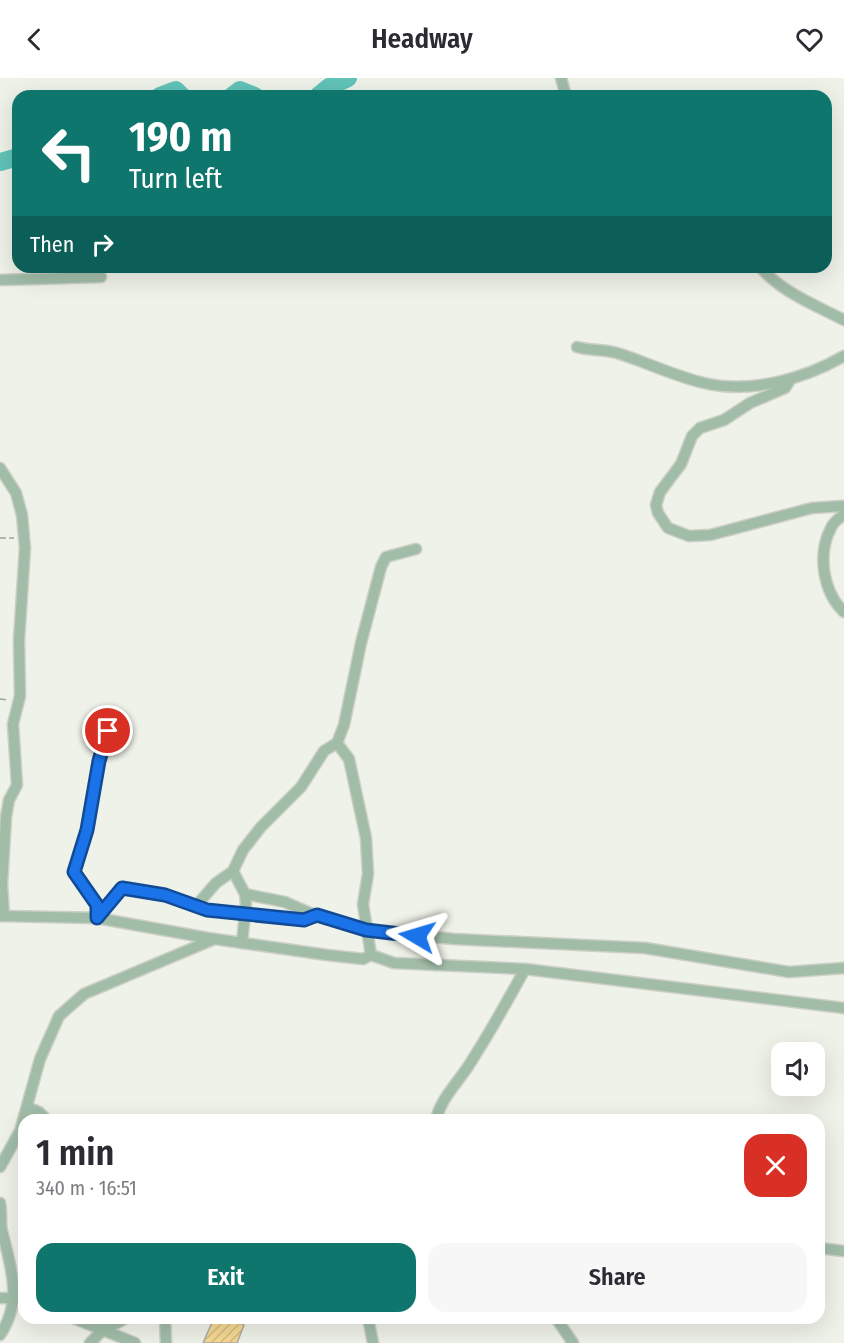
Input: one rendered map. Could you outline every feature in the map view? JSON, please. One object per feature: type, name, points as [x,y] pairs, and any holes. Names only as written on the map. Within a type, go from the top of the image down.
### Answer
[{"type":"street","points":[[766,273],[795,297],[844,320]]},
{"type":"street","points":[[0,280],[101,277]]},
{"type":"street","points":[[577,347],[616,353],[686,378],[718,385],[743,386],[790,380],[812,373],[844,356]]},
{"type":"street","points":[[790,380],[785,388],[750,403],[724,420],[700,428],[688,444],[681,464],[660,492],[656,505],[658,513],[668,528],[689,536],[710,535],[812,508],[844,506]]},
{"type":"street","points":[[0,468],[16,493],[22,515],[25,569],[19,640],[20,696],[13,724],[17,785],[9,800],[6,817],[2,916],[97,918],[242,943],[363,959],[371,955],[394,963],[525,969],[844,1008]]},
{"type":"street","points":[[844,514],[831,528],[823,563],[832,599],[844,612]]},
{"type":"street","points":[[196,906],[216,883],[233,872],[243,850],[261,827],[301,787],[324,751],[337,743],[344,725],[361,643],[381,567],[386,557],[416,549]]},
{"type":"street","points":[[97,918],[97,905],[74,872],[87,830],[102,749],[108,731],[124,732]]},
{"type":"street","points":[[337,743],[349,759],[366,838],[368,874],[363,904],[371,955]]},
{"type":"street","points":[[233,872],[245,894],[247,914],[242,943]]},
{"type":"street","points":[[97,918],[122,888],[165,895],[207,910],[304,920],[317,915]]},
{"type":"street","points":[[245,894],[285,902],[317,915],[366,930],[454,939],[645,948],[789,972],[844,968]]},
{"type":"street","points":[[25,1114],[53,1025],[68,1006],[84,994],[214,939]]},
{"type":"street","points":[[437,1114],[451,1089],[495,1025],[525,969]]},
{"type":"street","points":[[27,1107],[41,1114]]},
{"type":"street","points":[[0,1167],[18,1135]]},
{"type":"street","points":[[0,1203],[1,1229],[10,1255],[14,1282],[9,1320],[0,1335]]},
{"type":"street","points":[[825,1249],[844,1251]]},
{"type":"street","points":[[0,1298],[18,1298]]},
{"type":"street","points":[[88,1324],[135,1343]]},
{"type":"street","points":[[90,1343],[102,1330],[114,1324]]},
{"type":"street","points":[[165,1324],[166,1343]]},
{"type":"street","points":[[369,1324],[373,1343]]},
{"type":"street","points":[[560,1324],[573,1343]]},
{"type":"path","points":[[0,538],[24,539]]},
{"type":"building","points":[[211,1324],[244,1325],[237,1343],[203,1343]]},
{"type":"waterway","points":[[325,90],[348,78]]},
{"type":"waterway","points":[[0,162],[12,159]]},
{"type":"route","points":[[108,731],[91,797],[87,830],[74,872],[97,905],[97,918],[122,888],[165,895],[207,910],[304,920],[317,915],[366,930],[417,936]]}]
